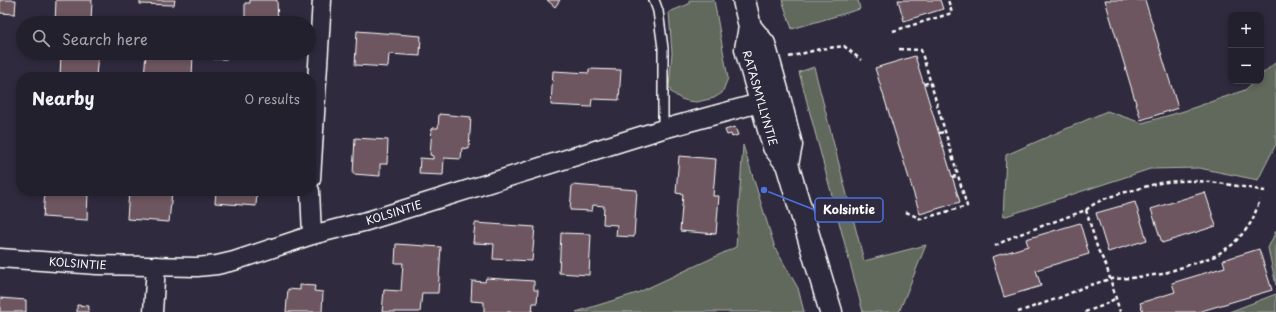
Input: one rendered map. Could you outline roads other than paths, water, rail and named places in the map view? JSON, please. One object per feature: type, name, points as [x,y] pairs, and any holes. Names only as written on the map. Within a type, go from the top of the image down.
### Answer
[{"type":"main road","name":"RATASMYLLYNTIE","points":[[744,0],[750,27],[764,44],[770,100],[791,145],[788,164],[831,312]]},
{"type":"street","points":[[316,98],[322,0]]},
{"type":"street","name":"KOLSINTIE","points":[[0,258],[97,265],[197,267],[217,265],[234,261],[312,235],[367,221],[663,129],[770,100]]},
{"type":"street","points":[[310,196],[312,235]]},
{"type":"street","points":[[153,312],[156,266]]},
{"type":"lane","points":[[654,0],[658,11],[663,48],[663,129]]},
{"type":"place","name":"Kolsintie","points":[[764,190]]}]
